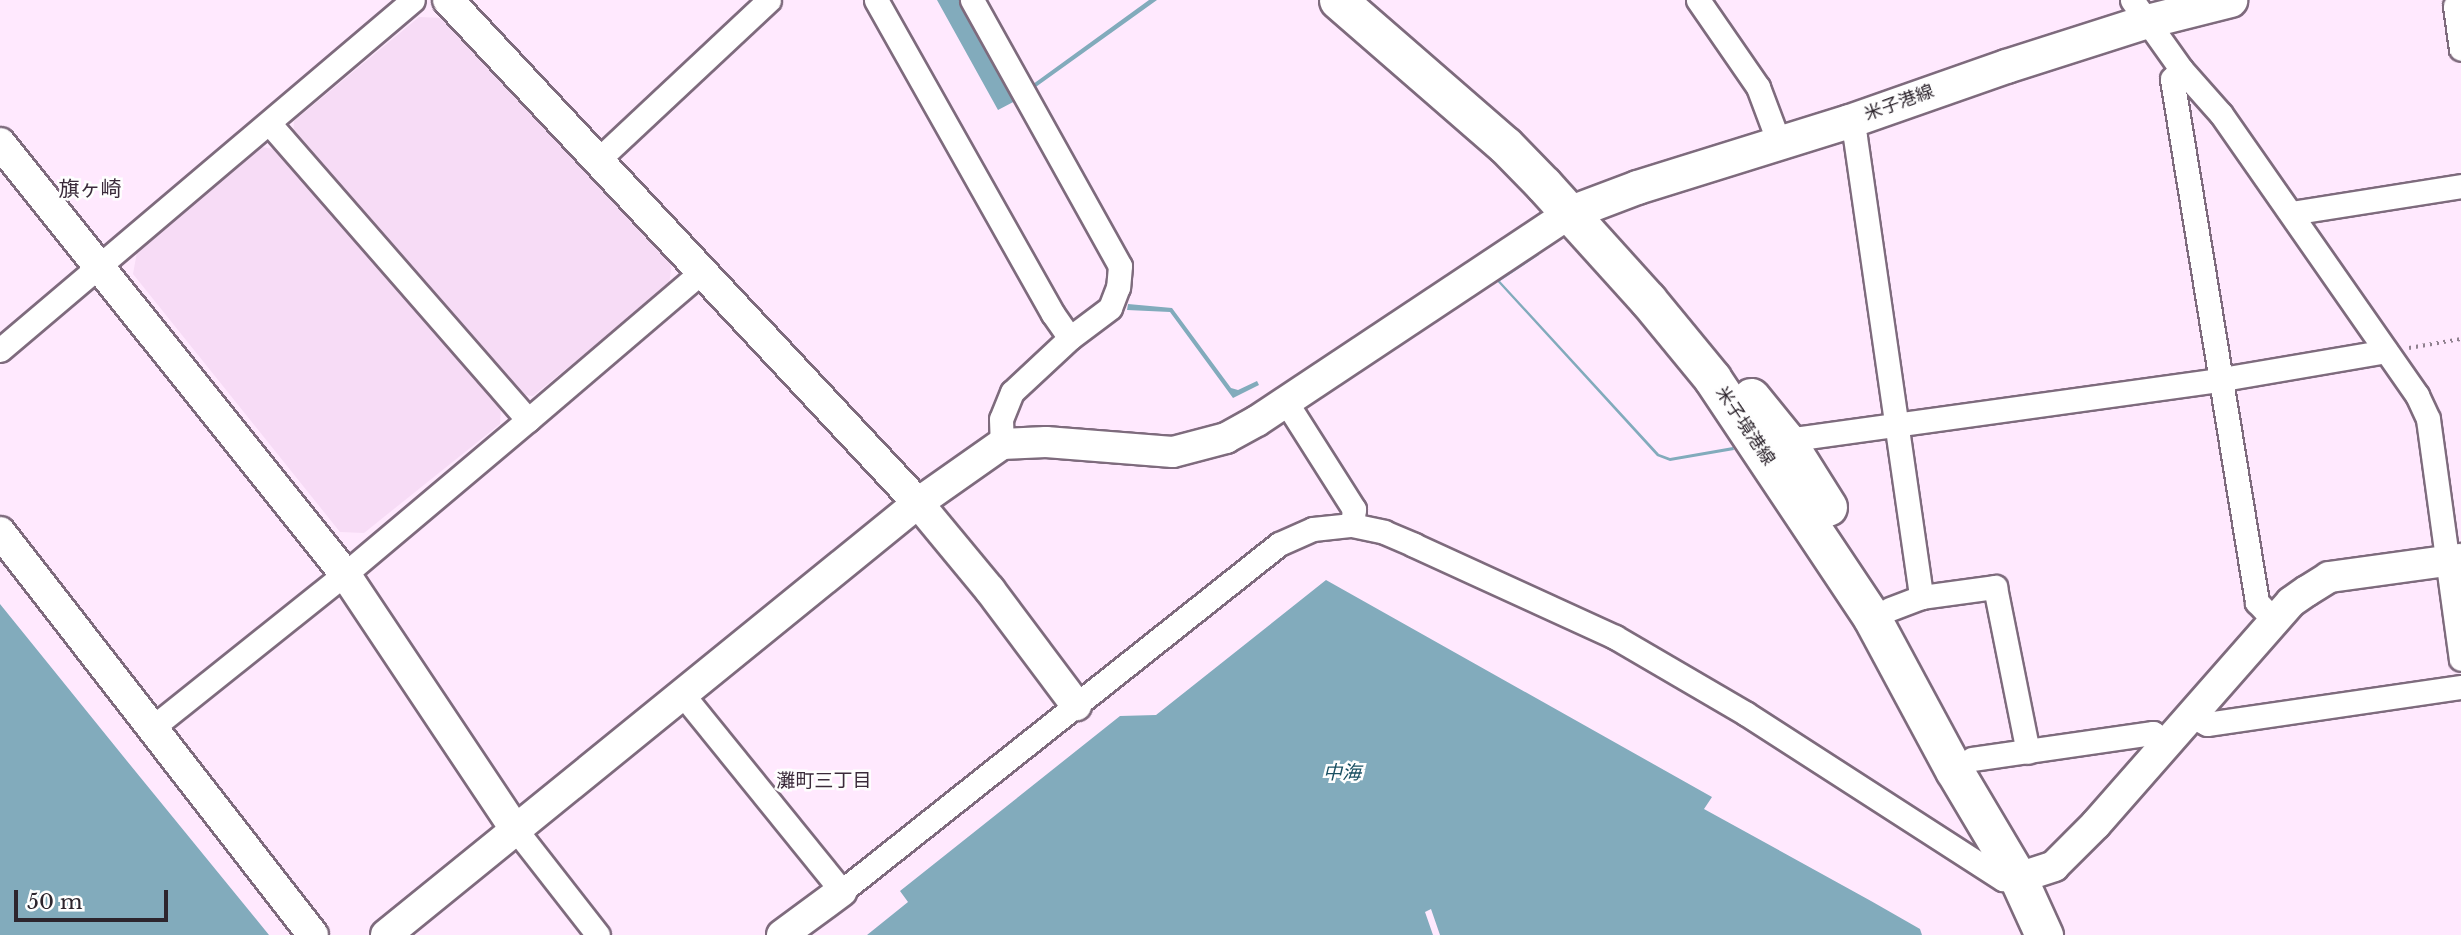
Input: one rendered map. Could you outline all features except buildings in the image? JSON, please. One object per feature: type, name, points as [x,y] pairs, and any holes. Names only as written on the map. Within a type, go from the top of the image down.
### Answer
[{"type":"main road","name":"米子境港線","points":[[1338,0],[1581,208],[1712,378],[1763,452],[1872,618],[1954,770],[2064,935]]},
{"type":"main road","name":"米子境港線","points":[[1371,0],[1581,208],[1786,440],[1906,603],[2025,876],[2045,935]]},
{"type":"main road","name":"米子港線","points":[[1581,208],[1849,121],[2139,11],[2230,0]]},
{"type":"street","points":[[0,350],[414,0]]},
{"type":"street","points":[[448,0],[918,503],[990,590],[1076,705]]},
{"type":"street","points":[[598,160],[769,0]]},
{"type":"street","points":[[877,0],[1053,314],[1070,338]]},
{"type":"street","points":[[972,0],[1120,266],[1118,287],[1110,307],[1070,338],[1012,392],[1001,419],[1002,444]]},
{"type":"street","points":[[1698,0],[1758,87],[1779,143]]},
{"type":"street","points":[[2451,4],[2461,49]]},
{"type":"street","points":[[2139,11],[2181,69],[2221,114],[2406,377],[2428,419],[2454,560],[2461,659]]},
{"type":"street","points":[[2181,69],[2172,79],[2258,602],[2275,621]]},
{"type":"street","points":[[1849,121],[1857,151],[1896,425],[1906,603],[1995,587],[2028,752]]},
{"type":"street","points":[[268,123],[528,421]]},
{"type":"street","points":[[0,142],[345,574],[516,830],[597,935]]},
{"type":"street","points":[[2291,213],[2461,186]]},
{"type":"street","points":[[386,935],[918,503],[1002,444],[1046,442],[1173,452],[1226,438],[1286,402],[1581,208]]},
{"type":"street","points":[[153,727],[345,574],[701,272]]},
{"type":"street","points":[[1786,440],[2223,379],[2386,351]]},
{"type":"street","points":[[1286,402],[1354,509],[1352,525]]},
{"type":"street","points":[[782,935],[842,891],[1279,544],[1313,529],[1352,525],[1404,541],[1615,637],[1745,713],[2003,879],[2025,876],[2054,866],[2291,603],[2329,577],[2454,560]]},
{"type":"street","points":[[0,532],[313,935]]},
{"type":"street","points":[[2190,715],[2207,724],[2461,687]]},
{"type":"street","points":[[682,695],[842,891]]},
{"type":"street","points":[[1972,759],[2153,733],[2165,744]]},
{"type":"path","points":[[2386,351],[2461,339]]},
{"type":"shaded area","points":[[419,17],[444,18],[672,262],[669,285],[533,396],[514,394],[293,139],[294,121]]},
{"type":"shaded area","points":[[262,147],[280,150],[501,406],[500,424],[364,533],[340,532],[133,274],[137,252]]},
{"type":"water","points":[[937,0],[959,0],[1013,92],[1029,87],[1149,0],[1157,0],[1019,99],[998,110]]},
{"type":"water","points":[[1537,252],[1539,255],[1500,281],[1659,454],[1670,458],[1733,447],[1734,450],[1670,461],[1657,456],[1496,280]]},
{"type":"water","points":[[1128,304],[1172,308],[1231,388],[1238,390],[1257,381],[1259,385],[1233,398],[1170,312],[1127,310]]},
{"type":"water","name":"中海","points":[[1326,580],[1712,797],[1704,809],[1920,929],[1922,935],[1440,935],[1431,909],[1425,912],[1433,935],[867,935],[908,902],[900,891],[1120,716],[1156,715]]},
{"type":"water","points":[[0,604],[127,761],[269,935],[0,935]]},
{"type":"district","name":"旗ヶ崎","points":[[90,189]]},
{"type":"district","name":"灘町三丁目","points":[[824,781]]}]
